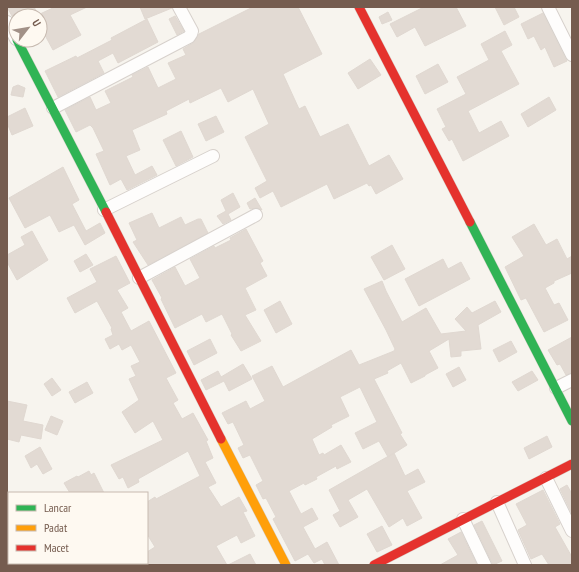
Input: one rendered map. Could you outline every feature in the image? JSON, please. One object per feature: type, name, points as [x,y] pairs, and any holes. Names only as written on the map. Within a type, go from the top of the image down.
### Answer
[{"type":"street","points":[[53,108],[189,37],[192,34],[192,31],[180,7]]},
{"type":"street","points":[[359,7],[572,421]]},
{"type":"street","points":[[548,7],[572,55]]},
{"type":"street","points":[[21,48],[53,108],[200,399],[286,565]]},
{"type":"street","points":[[104,210],[213,156]]},
{"type":"street","points":[[139,278],[256,215]]},
{"type":"street","points":[[556,388],[572,380]]},
{"type":"street","points":[[374,565],[396,560],[463,519],[572,464]]},
{"type":"street","points":[[546,478],[572,531]]},
{"type":"street","points":[[497,502],[525,565]]},
{"type":"street","points":[[463,519],[485,565]]},
{"type":"building","points":[[7,7],[35,8],[8,8]]},
{"type":"building","points":[[55,7],[87,7],[70,15],[81,35],[53,50],[48,41],[48,10]]},
{"type":"building","points":[[140,7],[172,7],[172,8],[145,19]]},
{"type":"building","points":[[253,7],[298,7],[322,54],[283,74],[299,109],[305,106],[320,137],[348,124],[369,166],[389,155],[403,179],[376,194],[371,185],[369,186],[367,183],[334,199],[327,184],[281,207],[273,191],[260,198],[255,188],[267,181],[245,137],[269,124],[253,89],[228,102],[221,88],[190,103],[189,99],[166,111],[167,114],[132,130],[140,150],[126,156],[135,175],[152,166],[157,175],[127,190],[121,179],[110,185],[96,154],[104,151],[93,128],[90,125],[76,132],[65,110],[90,97],[96,110],[111,103],[105,91],[133,77],[132,75],[148,67],[158,88],[176,79],[168,63],[186,55],[183,49],[193,43],[199,34]]},
{"type":"building","points":[[424,7],[456,7],[466,26],[425,46],[415,27],[397,37],[390,24]]},
{"type":"building","points":[[495,7],[514,7],[519,17],[504,25]]},
{"type":"building","points":[[388,12],[392,20],[382,24],[379,17]]},
{"type":"building","points":[[543,13],[567,61],[554,67],[545,47],[541,50],[534,36],[528,39],[521,24]]},
{"type":"building","points":[[175,16],[184,31],[177,35],[169,19]]},
{"type":"building","points":[[147,19],[158,42],[118,63],[113,53],[98,61],[104,73],[58,97],[45,71],[76,56],[77,58],[112,40],[111,38]]},
{"type":"building","points":[[505,31],[512,45],[501,51],[519,84],[468,111],[479,133],[501,121],[509,136],[463,161],[452,139],[449,141],[442,129],[446,127],[437,109],[466,94],[457,77],[489,60],[481,44]]},
{"type":"building","points":[[370,59],[381,75],[358,89],[348,73]]},
{"type":"building","points":[[438,64],[448,82],[425,94],[416,76]]},
{"type":"building","points":[[18,85],[25,88],[23,97],[11,95],[13,87]]},
{"type":"building","points":[[549,97],[556,110],[528,127],[521,114]]},
{"type":"building","points":[[25,108],[33,126],[12,135],[7,123],[7,117]]},
{"type":"building","points":[[216,116],[224,132],[206,141],[198,124]]},
{"type":"building","points":[[181,131],[193,157],[176,166],[163,140]]},
{"type":"building","points":[[63,167],[79,200],[72,204],[86,231],[100,223],[105,233],[85,245],[74,225],[59,232],[50,215],[25,228],[9,198]]},
{"type":"building","points":[[233,193],[240,207],[228,214],[231,220],[223,224],[217,216],[226,211],[221,200]]},
{"type":"building","points":[[255,198],[262,210],[257,208],[250,209],[247,203]]},
{"type":"building","points":[[152,213],[159,228],[181,217],[185,225],[201,219],[208,233],[148,265],[133,242],[137,240],[129,223]]},
{"type":"building","points":[[534,224],[546,245],[557,239],[567,259],[572,256],[572,273],[554,281],[554,283],[545,288],[554,305],[559,303],[568,320],[544,332],[526,298],[521,300],[505,267],[524,256],[512,237]]},
{"type":"building","points":[[246,229],[263,261],[260,263],[267,276],[245,288],[256,310],[245,315],[261,341],[241,351],[231,335],[232,334],[222,314],[206,322],[202,314],[175,328],[161,299],[162,298],[152,280],[175,267],[185,286],[200,278],[190,259],[214,246],[215,248],[231,240],[230,238]]},
{"type":"building","points":[[32,231],[48,260],[17,280],[7,262],[7,255],[25,245],[21,237]]},
{"type":"building","points":[[392,245],[405,269],[384,280],[371,257]]},
{"type":"building","points":[[86,254],[93,265],[80,272],[74,261]]},
{"type":"building","points":[[116,256],[130,283],[117,290],[128,308],[121,312],[131,331],[149,321],[176,373],[166,378],[178,400],[173,403],[182,419],[193,413],[208,440],[206,441],[213,458],[205,462],[216,483],[208,487],[221,507],[239,497],[247,511],[243,512],[255,536],[241,543],[237,535],[216,546],[227,565],[147,565],[148,551],[155,547],[148,536],[148,501],[155,497],[156,499],[200,476],[188,451],[138,479],[139,482],[128,488],[123,477],[119,479],[111,465],[163,440],[153,421],[135,433],[122,412],[139,400],[129,379],[136,376],[131,366],[140,362],[131,345],[122,350],[119,344],[110,349],[105,339],[113,335],[112,328],[97,301],[75,313],[67,298],[97,282],[90,269]]},
{"type":"building","points":[[443,259],[448,269],[461,262],[470,279],[419,306],[405,279]]},
{"type":"building","points":[[382,281],[402,322],[426,308],[441,334],[466,331],[455,319],[467,307],[472,313],[495,301],[501,312],[478,325],[481,349],[461,351],[461,356],[451,357],[449,339],[429,351],[438,368],[425,376],[411,383],[401,363],[387,371],[388,373],[374,379],[402,433],[400,434],[407,445],[388,457],[379,441],[363,449],[355,433],[377,422],[360,387],[340,397],[349,416],[331,425],[332,427],[312,439],[319,455],[323,453],[324,455],[341,445],[351,462],[337,469],[336,466],[316,477],[317,479],[305,485],[304,483],[289,491],[301,514],[312,508],[318,519],[303,527],[315,549],[327,542],[339,565],[325,565],[322,559],[314,563],[308,554],[295,561],[273,519],[276,517],[266,498],[263,499],[256,485],[263,481],[250,455],[243,458],[238,448],[244,445],[233,422],[228,424],[222,413],[246,401],[250,409],[265,401],[252,376],[272,366],[283,387],[351,350],[359,365],[394,351],[395,349],[386,330],[364,289]]},
{"type":"building","points":[[280,301],[292,324],[276,333],[264,310]]},
{"type":"building","points":[[572,337],[572,373],[566,375],[560,364],[557,365],[548,350]]},
{"type":"building","points":[[210,339],[217,353],[194,365],[187,351]]},
{"type":"building","points":[[511,341],[517,352],[499,362],[493,350]]},
{"type":"building","points":[[243,364],[252,379],[229,391],[224,381],[206,390],[201,380],[218,371],[221,377]]},
{"type":"building","points":[[459,367],[466,380],[453,387],[446,374]]},
{"type":"building","points":[[532,371],[538,380],[518,391],[512,382]]},
{"type":"building","points":[[52,378],[61,390],[52,396],[44,384]]},
{"type":"building","points":[[87,382],[93,393],[75,403],[69,392]]},
{"type":"building","points":[[7,401],[27,405],[23,421],[43,425],[41,439],[21,435],[19,442],[7,439]]},
{"type":"building","points":[[51,416],[63,421],[57,435],[45,430]]},
{"type":"building","points":[[547,436],[552,447],[529,459],[524,448]]},
{"type":"building","points":[[40,447],[52,469],[43,474],[37,464],[31,468],[25,456]]},
{"type":"building","points":[[394,453],[405,476],[418,469],[425,482],[407,491],[422,518],[407,526],[403,518],[389,527],[367,489],[348,500],[358,517],[340,527],[333,515],[340,511],[329,490]]},
{"type":"building","points":[[89,471],[91,475],[94,473],[104,492],[69,492],[64,483],[77,476],[78,477]]},
{"type":"building","points":[[567,485],[572,494],[572,514],[560,489]]},
{"type":"building","points":[[543,490],[560,524],[555,527],[572,557],[572,565],[549,565],[542,554],[531,559],[518,530],[527,525],[516,504]]},
{"type":"building","points":[[482,521],[502,561],[493,565],[474,525]]},
{"type":"building","points":[[382,526],[392,545],[377,552],[367,534]]},
{"type":"building","points":[[461,532],[477,565],[440,565],[458,555],[448,539]]},
{"type":"building","points":[[250,554],[256,565],[228,565]]},
{"type":"traffic: fast","points":[[21,48],[106,212]]},
{"type":"traffic: fast","points":[[470,222],[572,421]]},
{"type":"traffic: slow","points":[[221,439],[286,565]]},
{"type":"traffic: jam","points":[[359,7],[470,222]]},
{"type":"traffic: jam","points":[[106,212],[221,439]]},
{"type":"traffic: jam","points":[[374,565],[572,464]]}]
